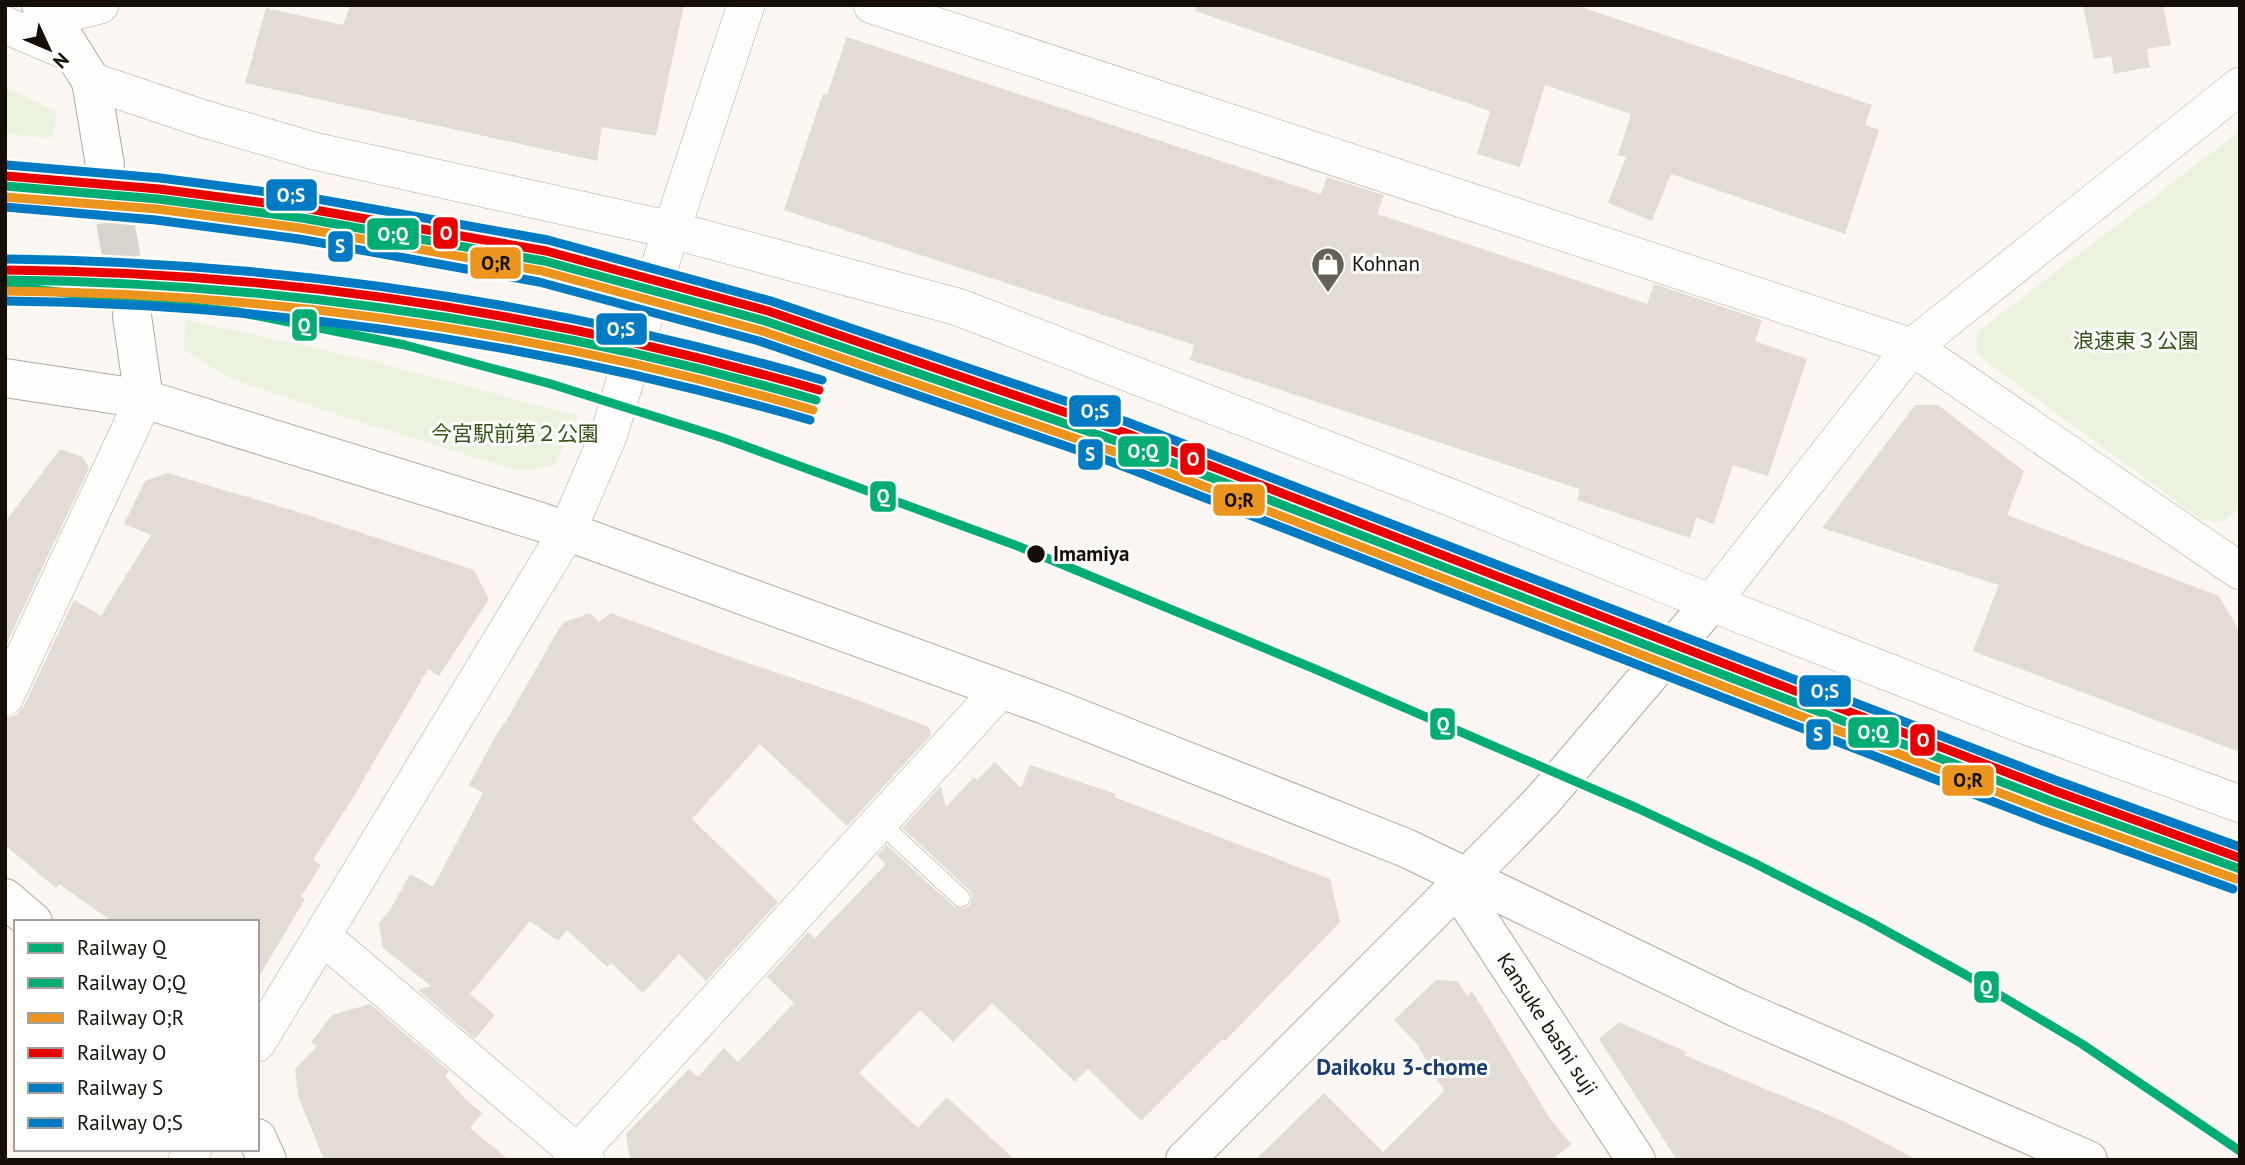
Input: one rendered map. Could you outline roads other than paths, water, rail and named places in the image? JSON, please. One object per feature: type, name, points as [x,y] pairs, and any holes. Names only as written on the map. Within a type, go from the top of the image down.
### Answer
[{"type":"street","points":[[100,5],[46,11],[83,68],[105,164]]},
{"type":"street","points":[[259,1040],[566,531],[609,434],[746,5]]},
{"type":"street","points":[[872,5],[1912,348],[2233,555]]},
{"type":"street","points":[[5,26],[83,68],[201,118],[314,151],[672,230],[958,307],[1452,498],[1710,603],[2024,725],[2240,804]]},
{"type":"street","points":[[1185,1160],[1463,883],[1542,800],[1710,603],[1912,348],[2240,86]]},
{"type":"street","points":[[5,696],[144,399],[132,316]]},
{"type":"street","points":[[5,378],[144,399],[566,531],[1001,689],[1406,848],[1463,883],[1739,1009],[2088,1160]]},
{"type":"street","points":[[322,936],[578,1157],[1001,689]]},
{"type":"street","name":"Kansuke bashi suji","points":[[1463,883],[1636,1160]]},
{"type":"street","points":[[5,898],[31,920]]},
{"type":"street","points":[[259,1142],[267,1160]]},
{"type":"lane","points":[[879,822],[961,898]]},
{"type":"tunnel","points":[[105,165],[132,316]]},
{"type":"rail line","name":"O;S","points":[[7,165],[160,178],[306,197],[548,240],[771,301],[1127,422],[2058,781],[2240,847]]},
{"type":"rail line","name":"O","points":[[6,176],[159,189],[304,208],[546,251],[768,311],[1123,432],[2055,791],[2240,858]]},
{"type":"rail line","name":"O;Q","points":[[5,186],[158,199],[302,218],[544,261],[765,321],[1119,442],[2051,801],[2240,869]]},
{"type":"rail line","name":"O;R","points":[[5,197],[157,209],[300,228],[542,271],[762,331],[1115,452],[2047,811],[2236,879]]},
{"type":"rail line","name":"S","points":[[5,207],[156,220],[299,239],[539,282],[759,341],[1112,462],[2043,821],[2233,889]]},
{"type":"rail line","name":"O;S","points":[[5,259],[212,268],[418,292],[621,329],[822,380]]},
{"type":"rail line","name":"O","points":[[5,270],[211,279],[416,302],[619,339],[819,390]]},
{"type":"rail line","name":"O;Q","points":[[5,280],[211,289],[415,313],[516,329],[617,350],[816,400]]},
{"type":"rail line","name":"Q","points":[[5,286],[238,312],[405,345],[551,384],[723,438],[1015,545],[1315,669],[1637,808],[1754,863],[1966,975],[2082,1044],[2240,1151]]},
{"type":"rail line","name":"O;R","points":[[5,291],[210,300],[312,309],[413,323],[514,339],[614,360],[813,410]]},
{"type":"rail line","name":"S","points":[[5,301],[209,310],[412,334],[612,370],[810,420]]},
{"type":"place","name":"Kohnan","points":[[1328,294]]},
{"type":"place","name":"Imamiya","points":[[1036,554]]},
{"type":"district","name":"Daikoku 3-chome","points":[[1402,1067]]},
{"type":"park label","name":"浪速東３公園","points":[[2136,341]]},
{"type":"park label","name":"今宮駅前第２公園","points":[[515,434]]}]
